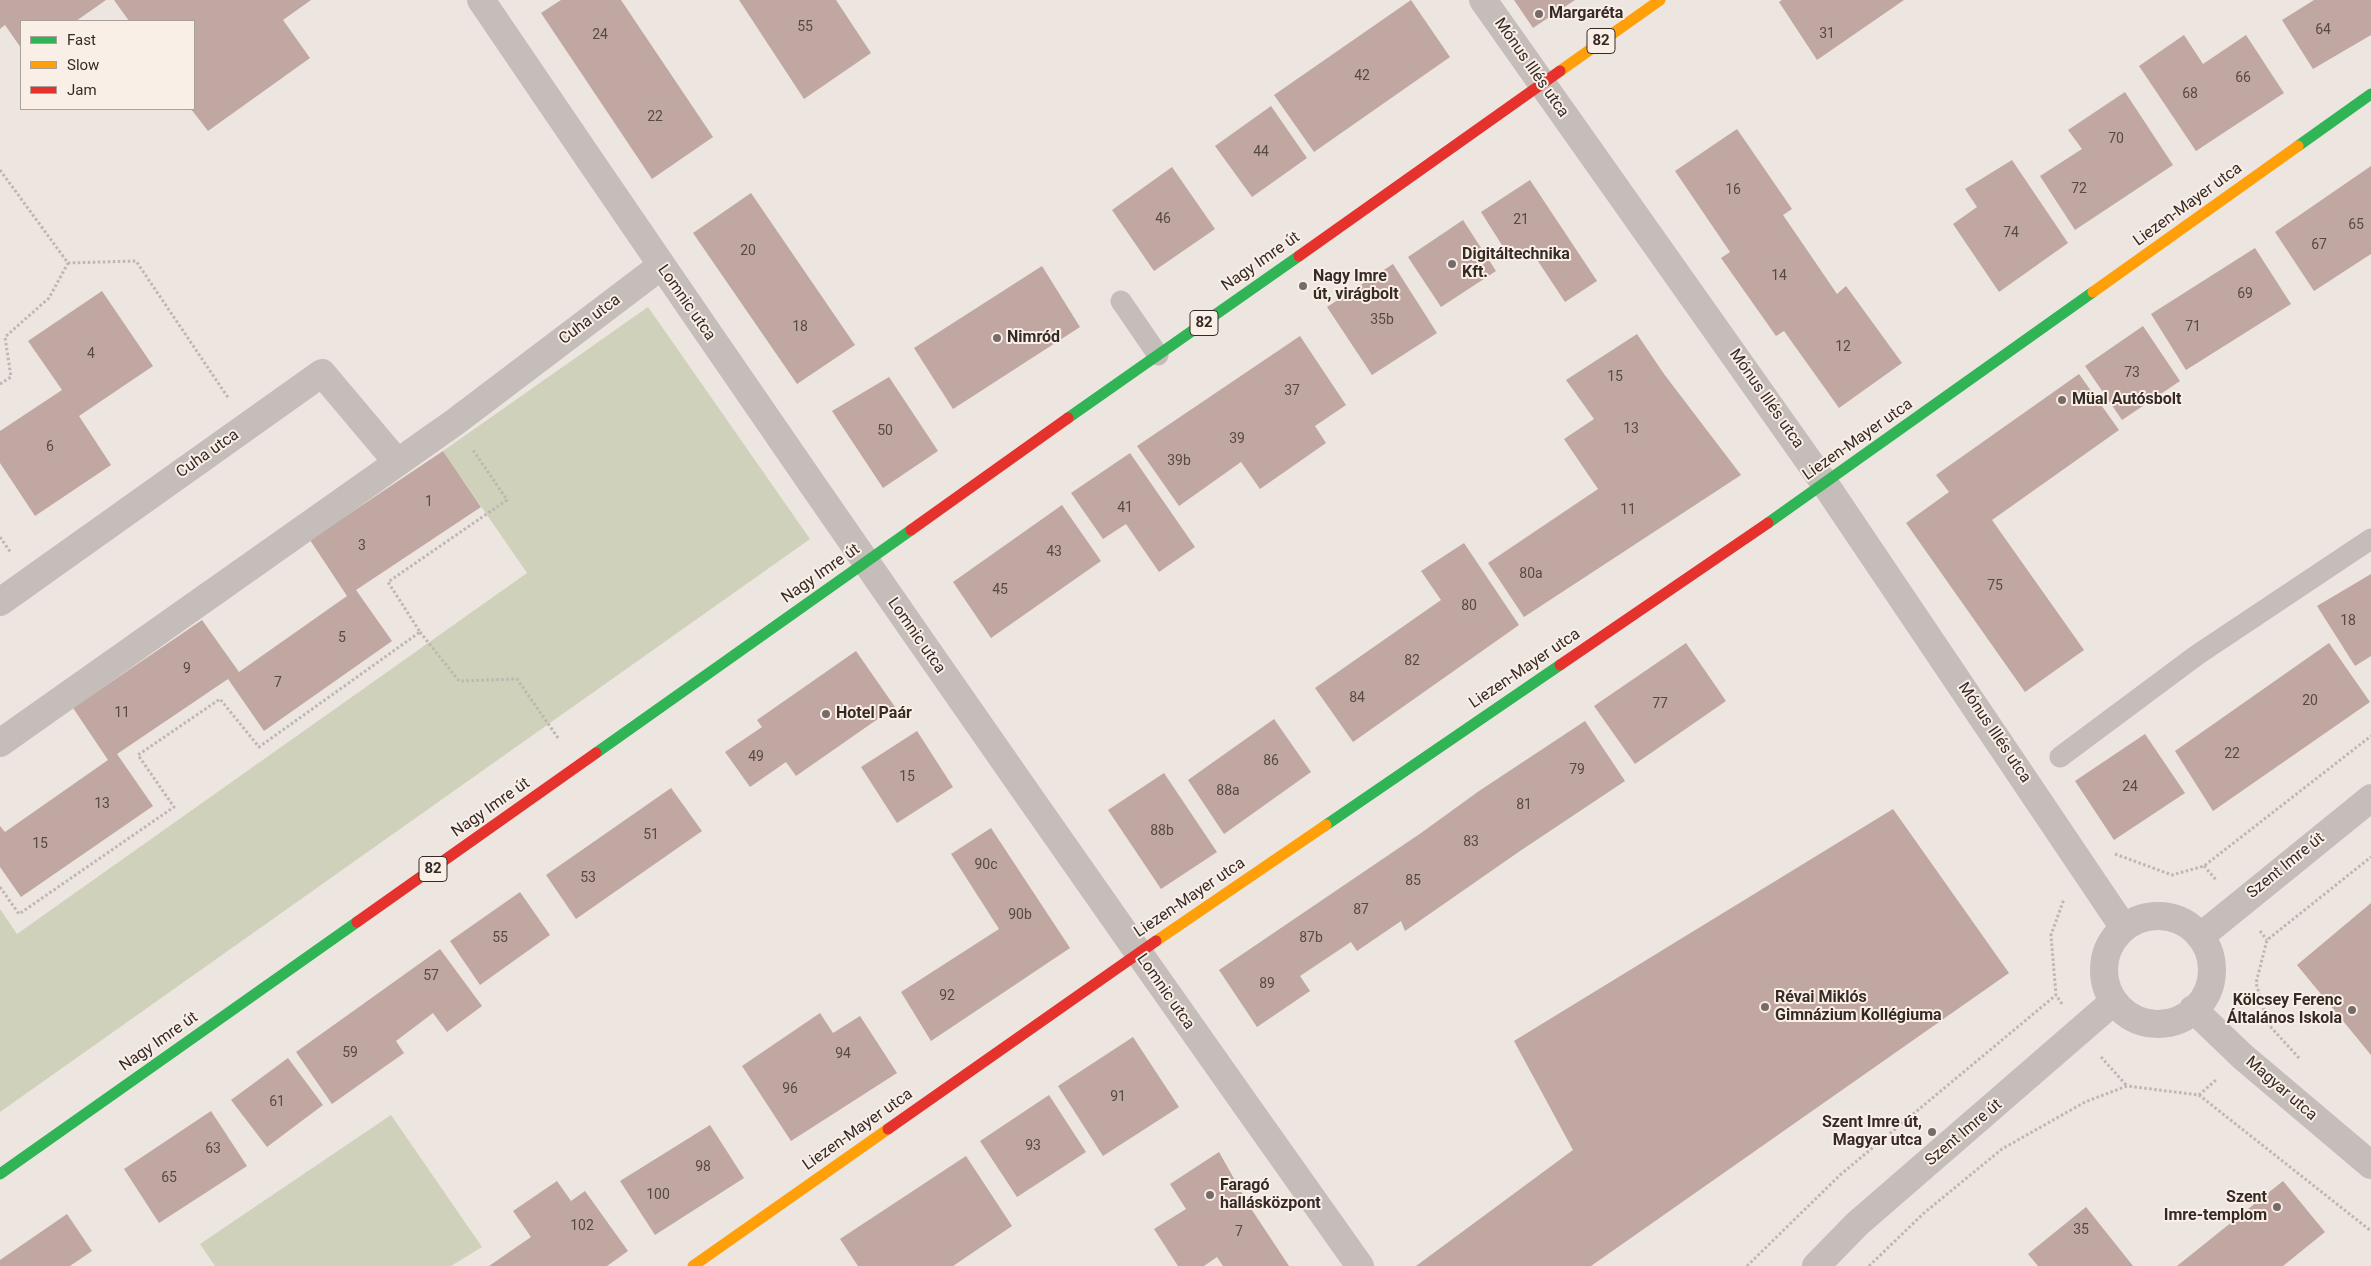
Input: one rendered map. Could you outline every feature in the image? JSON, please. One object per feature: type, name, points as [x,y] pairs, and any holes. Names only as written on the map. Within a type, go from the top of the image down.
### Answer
[{"type":"street","name":"Lomnic utca","points":[[481,0],[661,266],[1138,954],[1360,1266]]},
{"type":"street","name":"Mónus Illés utca","points":[[1483,0],[1826,484],[2124,928]]},
{"type":"street","name":"Nagy Imre út","points":[[0,1174],[1660,0]]},
{"type":"street","name":"Liezen-Mayer utca","points":[[693,1266],[1138,954],[1826,484],[2371,94]]},
{"type":"street","name":"Cuha utca","points":[[0,743],[455,422],[661,266]]},
{"type":"street","name":"Cuha utca","points":[[0,602],[322,374],[397,462]]},
{"type":"street","name":"Szent Imre út","points":[[2202,936],[2371,798]]},
{"type":"street","points":[[2158,916],[2172,917],[2191,926],[2202,936],[2210,951],[2210,981],[2204,997],[2193,1009],[2177,1020],[2158,1024],[2144,1022],[2127,1015],[2113,1002],[2105,976],[2105,961],[2110,948],[2124,928],[2142,919],[2158,916]]},
{"type":"street","name":"Szent Imre út","points":[[1816,1266],[1857,1224],[2080,1033],[2113,1002]]},
{"type":"street","name":"Magyar utca","points":[[2193,1009],[2242,1056],[2371,1165]]},
{"type":"lane","points":[[1121,301],[1158,355]]},
{"type":"lane","points":[[2060,756],[2197,655],[2371,539]]},
{"type":"path","points":[[0,170],[68,263]]},
{"type":"path","points":[[68,263],[136,261],[248,427]]},
{"type":"path","points":[[0,384],[11,376],[5,337],[49,298],[68,263]]},
{"type":"path","points":[[455,422],[507,500],[388,582],[420,632],[460,680],[517,679],[578,767]]},
{"type":"path","points":[[0,887],[18,914],[174,807],[138,755],[220,699],[258,747],[420,632]]},
{"type":"path","points":[[2127,1086],[2080,1033],[2056,995],[2051,935],[2069,882],[2115,853],[2172,874],[2204,866],[2371,736]]},
{"type":"path","points":[[2306,1066],[2268,1024],[2256,983],[2267,940],[2371,858]]},
{"type":"path","points":[[1747,1266],[1840,1175],[2056,995]]},
{"type":"path","points":[[1869,1266],[1924,1213],[2002,1149],[2086,1102],[2127,1086],[2199,1095],[2371,1231]]},
{"type":"green space","points":[[648,307],[810,539],[0,1112],[0,909],[17,934],[527,573],[443,451]]},
{"type":"green space","points":[[391,1115],[482,1247],[451,1266],[215,1266],[200,1244]]},
{"type":"building","points":[[0,0],[106,0],[77,20],[20,20],[20,47],[5,25],[0,29]]},
{"type":"building","points":[[114,0],[311,0],[283,20],[310,58],[208,131],[192,110],[195,110],[195,20],[128,20]]},
{"type":"building","points":[[561,0],[621,0],[713,137],[652,179],[541,13]]},
{"type":"building","points":[[739,0],[836,0],[871,53],[804,99]]},
{"type":"building","points":[[1411,0],[1450,57],[1314,152],[1274,95]]},
{"type":"building","name":"Margaréta","points":[[1514,0],[1575,0],[1533,28]]},
{"type":"building","points":[[1782,0],[1904,0],[1817,60],[1779,2]]},
{"type":"building","points":[[2314,0],[2371,0],[2371,35],[2313,69],[2282,20]]},
{"type":"building","points":[[2184,35],[2203,64],[2246,35],[2284,93],[2196,151],[2139,66]]},
{"type":"building","points":[[2125,92],[2173,165],[2075,230],[2040,176],[2082,149],[2068,130]]},
{"type":"building","points":[[1271,106],[1307,158],[1252,197],[1215,146]]},
{"type":"building","points":[[1737,129],[1792,209],[1783,215],[1837,294],[1846,286],[1902,363],[1839,408],[1784,331],[1776,336],[1721,258],[1730,252],[1675,171]]},
{"type":"building","points":[[2012,160],[2068,243],[1999,292],[1953,224],[1977,207],[1965,189]]},
{"type":"building","points":[[2371,166],[2371,254],[2314,291],[2275,232]]},
{"type":"building","points":[[1172,167],[1215,229],[1154,271],[1112,210]]},
{"type":"building","points":[[1530,180],[1597,281],[1565,302],[1530,249],[1512,261],[1481,212]]},
{"type":"building","points":[[751,193],[855,345],[797,384],[693,233]]},
{"type":"building","name":"Digitáltechnika Kft.","points":[[1463,220],[1496,271],[1441,307],[1408,257]]},
{"type":"building","points":[[2255,248],[2291,304],[2186,370],[2151,314]]},
{"type":"building","points":[[1393,264],[1437,333],[1372,375],[1327,307]]},
{"type":"building","name":"Nimród","points":[[1042,266],[1080,327],[953,409],[914,348]]},
{"type":"building","points":[[102,291],[153,366],[79,416],[111,465],[35,516],[0,463],[0,431],[62,390],[28,341]]},
{"type":"building","points":[[2143,326],[2180,381],[2122,420],[2085,366]]},
{"type":"building","points":[[1637,334],[1664,374],[1741,475],[1524,617],[1488,563],[1598,489],[1564,439],[1594,419],[1566,380]]},
{"type":"building","points":[[1300,336],[1346,405],[1315,426],[1326,443],[1260,489],[1241,462],[1179,506],[1137,446]]},
{"type":"building","points":[[2079,374],[2119,430],[1992,520],[2084,650],[2025,692],[1906,523],[1949,492],[1936,475]]},
{"type":"building","points":[[889,377],[938,451],[883,488],[832,411]]},
{"type":"building","points":[[443,451],[481,507],[356,590],[392,641],[264,731],[228,679],[117,754],[153,806],[21,897],[0,867],[0,826],[5,832],[108,760],[73,708],[202,620],[239,672],[347,596],[310,540]]},
{"type":"building","points":[[1130,453],[1195,547],[1159,572],[1126,524],[1103,539],[1071,493]]},
{"type":"building","points":[[1062,505],[1101,561],[991,638],[953,582]]},
{"type":"building","points":[[1464,543],[1519,625],[1353,742],[1315,688],[1441,600],[1421,571]]},
{"type":"building","points":[[2371,574],[2371,656],[2355,666],[2317,606]]},
{"type":"building","points":[[1686,643],[1726,701],[1635,764],[1594,706]]},
{"type":"building","points":[[2329,643],[2370,702],[2213,811],[2175,751]]},
{"type":"building","name":"Hotel Paár","points":[[856,651],[895,707],[796,776],[786,762],[750,787],[725,752],[762,727],[757,720]]},
{"type":"building","points":[[1274,719],[1311,772],[1224,834],[1188,780]]},
{"type":"building","points":[[1585,721],[1625,781],[1405,931],[1401,921],[1357,951],[1351,942],[1300,976],[1310,991],[1257,1027],[1219,970],[1421,833],[1479,791]]},
{"type":"building","points":[[917,731],[953,787],[897,823],[861,767]]},
{"type":"building","points":[[2145,734],[2185,793],[2114,840],[2075,781]]},
{"type":"building","points":[[1164,773],[1217,852],[1161,889],[1108,810]]},
{"type":"building","points":[[671,788],[702,831],[576,919],[546,875]]},
{"type":"building","name":"Révai Miklós Gimnázium Kollégiuma","points":[[1893,809],[2009,973],[1591,1266],[1416,1266],[1573,1150],[1514,1041]]},
{"type":"building","points":[[991,828],[1070,948],[931,1041],[901,992],[999,929],[951,854]]},
{"type":"building","points":[[520,892],[550,935],[480,985],[450,941]]},
{"type":"building","name":"Kölcsey Ferenc Általános Iskola","points":[[2371,903],[2371,1055],[2297,965]]},
{"type":"building","points":[[440,949],[482,1006],[447,1032],[433,1013],[396,1041],[404,1053],[332,1104],[296,1052]]},
{"type":"building","points":[[820,1013],[833,1033],[860,1016],[897,1073],[791,1141],[742,1066]]},
{"type":"building","points":[[1133,1037],[1179,1107],[1103,1156],[1058,1086]]},
{"type":"building","points":[[288,1058],[323,1105],[267,1147],[231,1100]]},
{"type":"building","points":[[1049,1095],[1086,1152],[1017,1197],[980,1141]]},
{"type":"building","points":[[211,1111],[247,1166],[159,1223],[124,1169]]},
{"type":"building","points":[[710,1125],[744,1178],[655,1235],[620,1181]]},
{"type":"building","points":[[1219,1152],[1250,1207],[1289,1266],[1223,1266],[1217,1257],[1204,1266],[1178,1266],[1154,1229],[1186,1209],[1170,1184]]},
{"type":"building","points":[[966,1156],[1012,1226],[953,1266],[858,1266],[840,1239]]},
{"type":"building","points":[[557,1181],[571,1201],[585,1191],[628,1251],[607,1266],[489,1266],[531,1237],[513,1211]]},
{"type":"building","name":"Szent Imre-templom","points":[[2283,1181],[2325,1232],[2283,1266],[2177,1266]]},
{"type":"building","points":[[2086,1207],[2133,1266],[2038,1266],[2028,1254]]},
{"type":"building","points":[[67,1214],[92,1251],[70,1266],[0,1266],[0,1260]]},
{"type":"traffic: fast","points":[[2298,146],[2371,94]]},
{"type":"traffic: fast","points":[[1068,418],[1299,256]]},
{"type":"traffic: fast","points":[[1768,523],[2093,292]]},
{"type":"traffic: fast","points":[[596,753],[911,530]]},
{"type":"traffic: fast","points":[[1326,825],[1560,665]]},
{"type":"traffic: fast","points":[[0,1174],[357,922]]},
{"type":"traffic: slow","points":[[1560,71],[1660,0]]},
{"type":"traffic: slow","points":[[2093,292],[2298,146]]},
{"type":"traffic: slow","points":[[1156,941],[1326,825]]},
{"type":"traffic: slow","points":[[693,1266],[888,1129]]},
{"type":"traffic: jam","points":[[1299,256],[1560,71]]},
{"type":"traffic: jam","points":[[911,530],[1068,418]]},
{"type":"traffic: jam","points":[[1560,665],[1768,523]]},
{"type":"traffic: jam","points":[[357,922],[596,753]]},
{"type":"traffic: jam","points":[[888,1129],[1156,941]]},
{"type":"place","name":"Margaréta","points":[[1539,14]]},
{"type":"place","name":"Digitáltechnika Kft.","points":[[1452,264]]},
{"type":"place","name":"Nagy Imre út, virágbolt","points":[[1303,286]]},
{"type":"place","name":"Nimród","points":[[997,338]]},
{"type":"place","name":"Müal Autósbolt","points":[[2062,400]]},
{"type":"place","name":"Hotel Paár","points":[[826,714]]},
{"type":"place","name":"Révai Miklós Gimnázium Kollégiuma","points":[[1765,1007]]},
{"type":"place","name":"Kölcsey Ferenc Általános Iskola","points":[[2352,1010]]},
{"type":"place","name":"Szent Imre út, Magyar utca","points":[[1932,1132]]},
{"type":"place","name":"Faragó hallásközpont","points":[[1210,1195]]},
{"type":"place","name":"Szent Imre-templom","points":[[2277,1207]]}]
